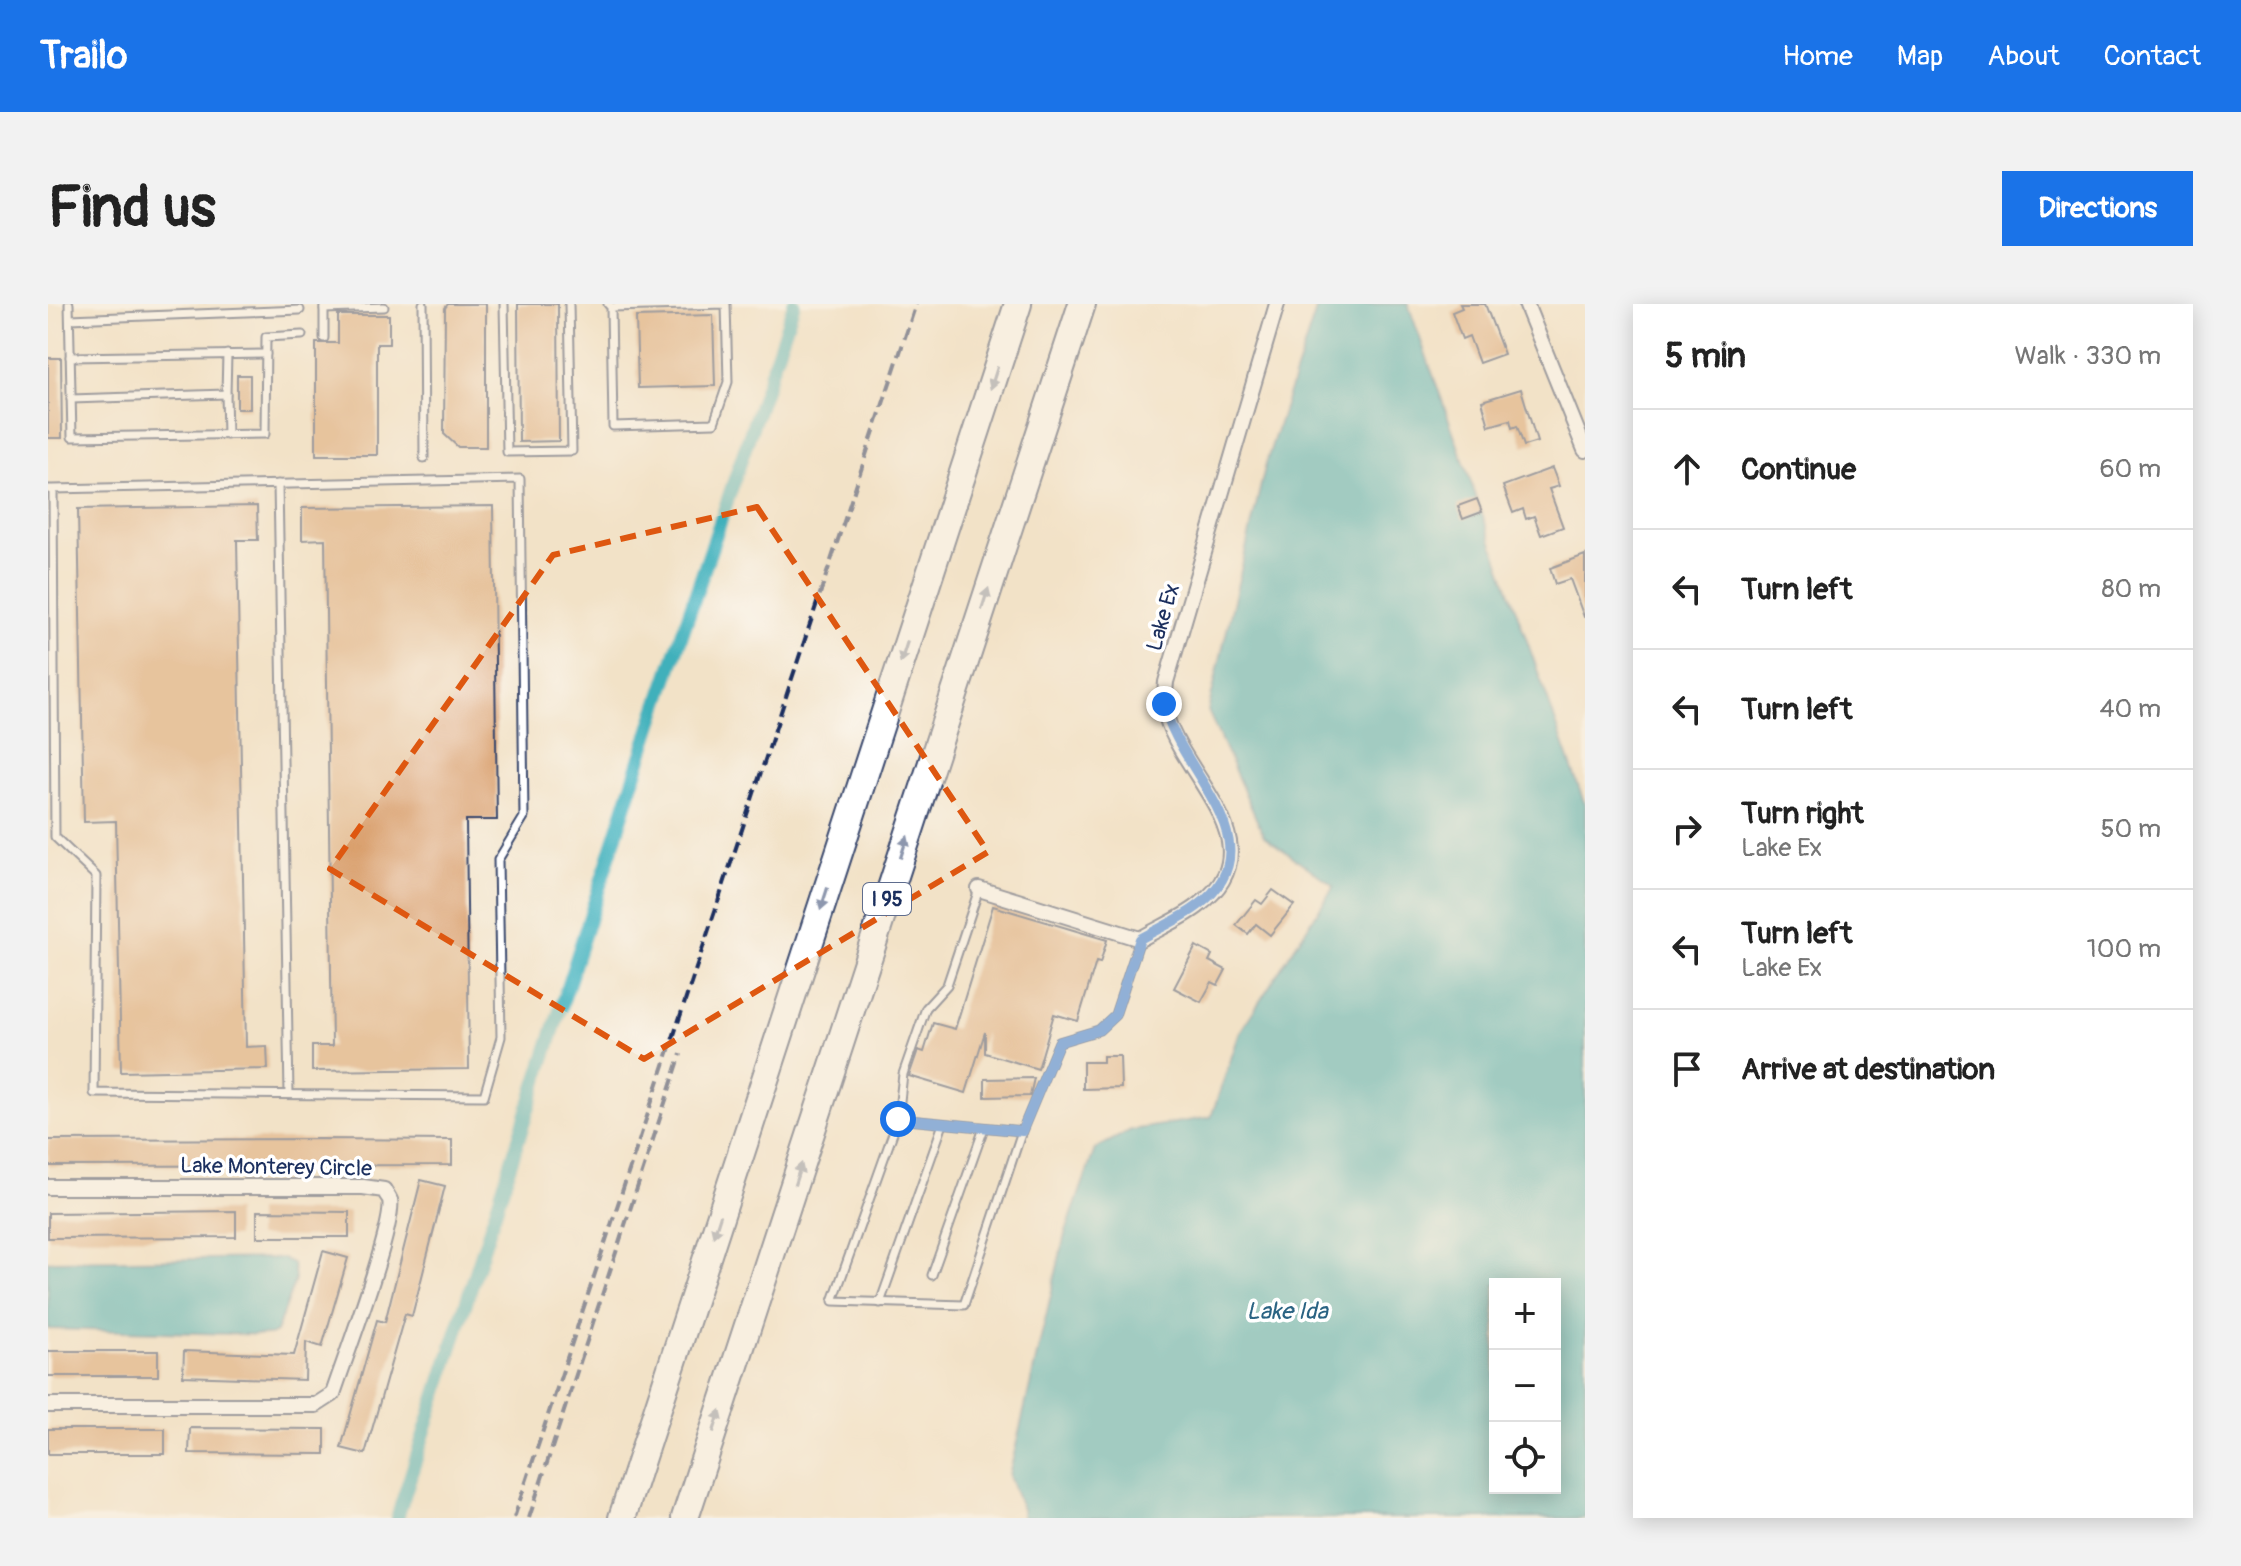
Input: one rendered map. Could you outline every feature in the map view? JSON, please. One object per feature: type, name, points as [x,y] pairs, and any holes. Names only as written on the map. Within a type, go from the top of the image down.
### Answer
[{"type":"highway","name":"I 95","points":[[622,1518],[1018,304]]},
{"type":"highway","name":"I 95","points":[[689,1506],[1082,304]]},
{"type":"street","name":"Lake Ex","points":[[1140,939],[1199,905],[1220,884],[1229,865],[1231,845],[1227,826],[1177,741],[1164,704],[1166,682],[1277,304]]},
{"type":"street","points":[[1526,304],[1585,450]]},
{"type":"street","points":[[979,889],[1140,939]]},
{"type":"street","name":"Lake Monterey Circle","points":[[48,1187],[363,1187],[384,1190],[390,1200],[389,1219],[372,1277],[333,1394],[316,1405],[48,1405]]},
{"type":"lane","points":[[69,304],[72,437],[265,434],[266,337],[302,335]]},
{"type":"lane","points":[[423,304],[424,458]]},
{"type":"lane","points":[[504,304],[507,452],[572,451],[569,304]]},
{"type":"lane","points":[[726,304],[728,382],[714,423],[613,426],[610,306],[726,304]]},
{"type":"lane","points":[[324,338],[324,307],[384,307]]},
{"type":"lane","points":[[70,319],[300,310]]},
{"type":"lane","points":[[227,354],[227,435]]},
{"type":"lane","points":[[70,357],[266,354]]},
{"type":"lane","points":[[71,399],[226,394]]},
{"type":"lane","points":[[520,479],[524,817],[498,860],[501,1037],[484,1096],[94,1093],[96,876],[55,837],[52,799],[50,489],[520,479]]},
{"type":"lane","points":[[278,484],[289,1094]]},
{"type":"lane","points":[[979,889],[947,985],[926,1008],[903,1074],[898,1119],[833,1301],[964,1305],[1022,1131],[1059,1042],[1099,1030],[1115,1015],[1140,939]]},
{"type":"lane","points":[[898,1119],[1022,1131]]},
{"type":"lane","points":[[880,1303],[943,1124]]},
{"type":"lane","points":[[932,1275],[984,1128]]},
{"type":"highlighted area","points":[[757,507],[988,852],[644,1059],[330,869],[553,555]]},
{"type":"water","name":"Lake Ida","points":[[1318,304],[1408,304],[1585,805],[1585,1518],[1022,1518],[1009,1476],[1065,1234],[1095,1149],[1131,1130],[1211,1117],[1240,1032],[1334,886],[1264,836],[1208,711],[1266,463]]},
{"type":"water","points":[[282,1258],[293,1264],[295,1280],[276,1332],[270,1335],[48,1329],[48,1261]]},
{"type":"building","points":[[448,304],[486,304],[486,447],[458,447],[444,434],[445,308]]},
{"type":"building","points":[[518,304],[558,304],[559,441],[519,442]]},
{"type":"building","points":[[1460,304],[1485,304],[1504,354],[1479,363],[1469,336],[1462,339],[1452,312],[1462,308]]},
{"type":"building","points":[[338,315],[389,315],[389,344],[377,344],[377,455],[316,455],[316,343],[338,343]]},
{"type":"building","points":[[713,315],[715,386],[638,388],[636,317]]},
{"type":"building","points":[[48,358],[61,358],[62,438],[48,438]]},
{"type":"building","points":[[237,375],[250,375],[250,409],[237,409]]},
{"type":"building","points":[[1521,389],[1537,442],[1524,446],[1517,426],[1512,428],[1510,420],[1489,426],[1482,401]]},
{"type":"building","points":[[1552,468],[1559,486],[1549,489],[1563,527],[1541,535],[1534,516],[1526,519],[1523,509],[1513,513],[1503,486]]},
{"type":"building","points":[[1477,499],[1482,512],[1463,519],[1458,506]]},
{"type":"building","points":[[257,506],[258,540],[237,540],[246,1047],[267,1046],[268,1069],[121,1072],[116,821],[84,822],[78,509]]},
{"type":"building","points":[[493,506],[497,820],[466,820],[469,1069],[312,1071],[312,1046],[332,1046],[325,539],[302,540],[302,508]]},
{"type":"building","points":[[1585,555],[1584,617],[1570,579],[1555,584],[1550,568]]},
{"type":"building","points":[[1273,890],[1294,905],[1270,935],[1256,924],[1248,934],[1236,925],[1256,900],[1262,904]]},
{"type":"building","points":[[993,906],[1107,940],[1100,963],[1096,962],[1078,1021],[1054,1014],[1038,1069],[985,1053],[985,1032],[966,1093],[909,1076],[918,1050],[924,1052],[933,1023],[955,1029]]},
{"type":"building","points":[[1196,946],[1212,955],[1209,961],[1226,970],[1218,985],[1212,982],[1201,1002],[1174,988]]},
{"type":"building","points":[[1103,1056],[1120,1056],[1121,1088],[1083,1089],[1083,1062],[1103,1062]]},
{"type":"building","points":[[1034,1078],[1030,1096],[985,1097],[985,1079]]},
{"type":"building","points":[[48,1140],[452,1140],[452,1165],[48,1166]]},
{"type":"building","points":[[421,1180],[445,1186],[412,1316],[405,1314],[365,1454],[341,1448],[377,1320],[385,1322]]},
{"type":"building","points":[[236,1211],[236,1237],[48,1238],[48,1213]]},
{"type":"building","points":[[257,1211],[349,1212],[349,1237],[257,1237]]},
{"type":"building","points":[[323,1251],[348,1258],[322,1347],[306,1342],[305,1380],[183,1376],[184,1351],[294,1355]]},
{"type":"building","points":[[48,1351],[158,1351],[158,1376],[48,1376]]},
{"type":"building","points":[[190,1428],[325,1429],[325,1454],[189,1453]]},
{"type":"building","points":[[48,1429],[165,1429],[165,1454],[48,1454]]},
{"type":"waterway","points":[[397,1518],[652,723],[794,304]]},
{"type":"railway","points":[[514,1518],[916,304]]},
{"type":"railway","points":[[529,1518],[681,1054]]},
{"type":"route","points":[[898,1119],[1022,1131],[1059,1042],[1099,1030],[1115,1015],[1140,939],[1199,905],[1220,884],[1229,865],[1231,845],[1227,826],[1177,741],[1164,704]]}]
